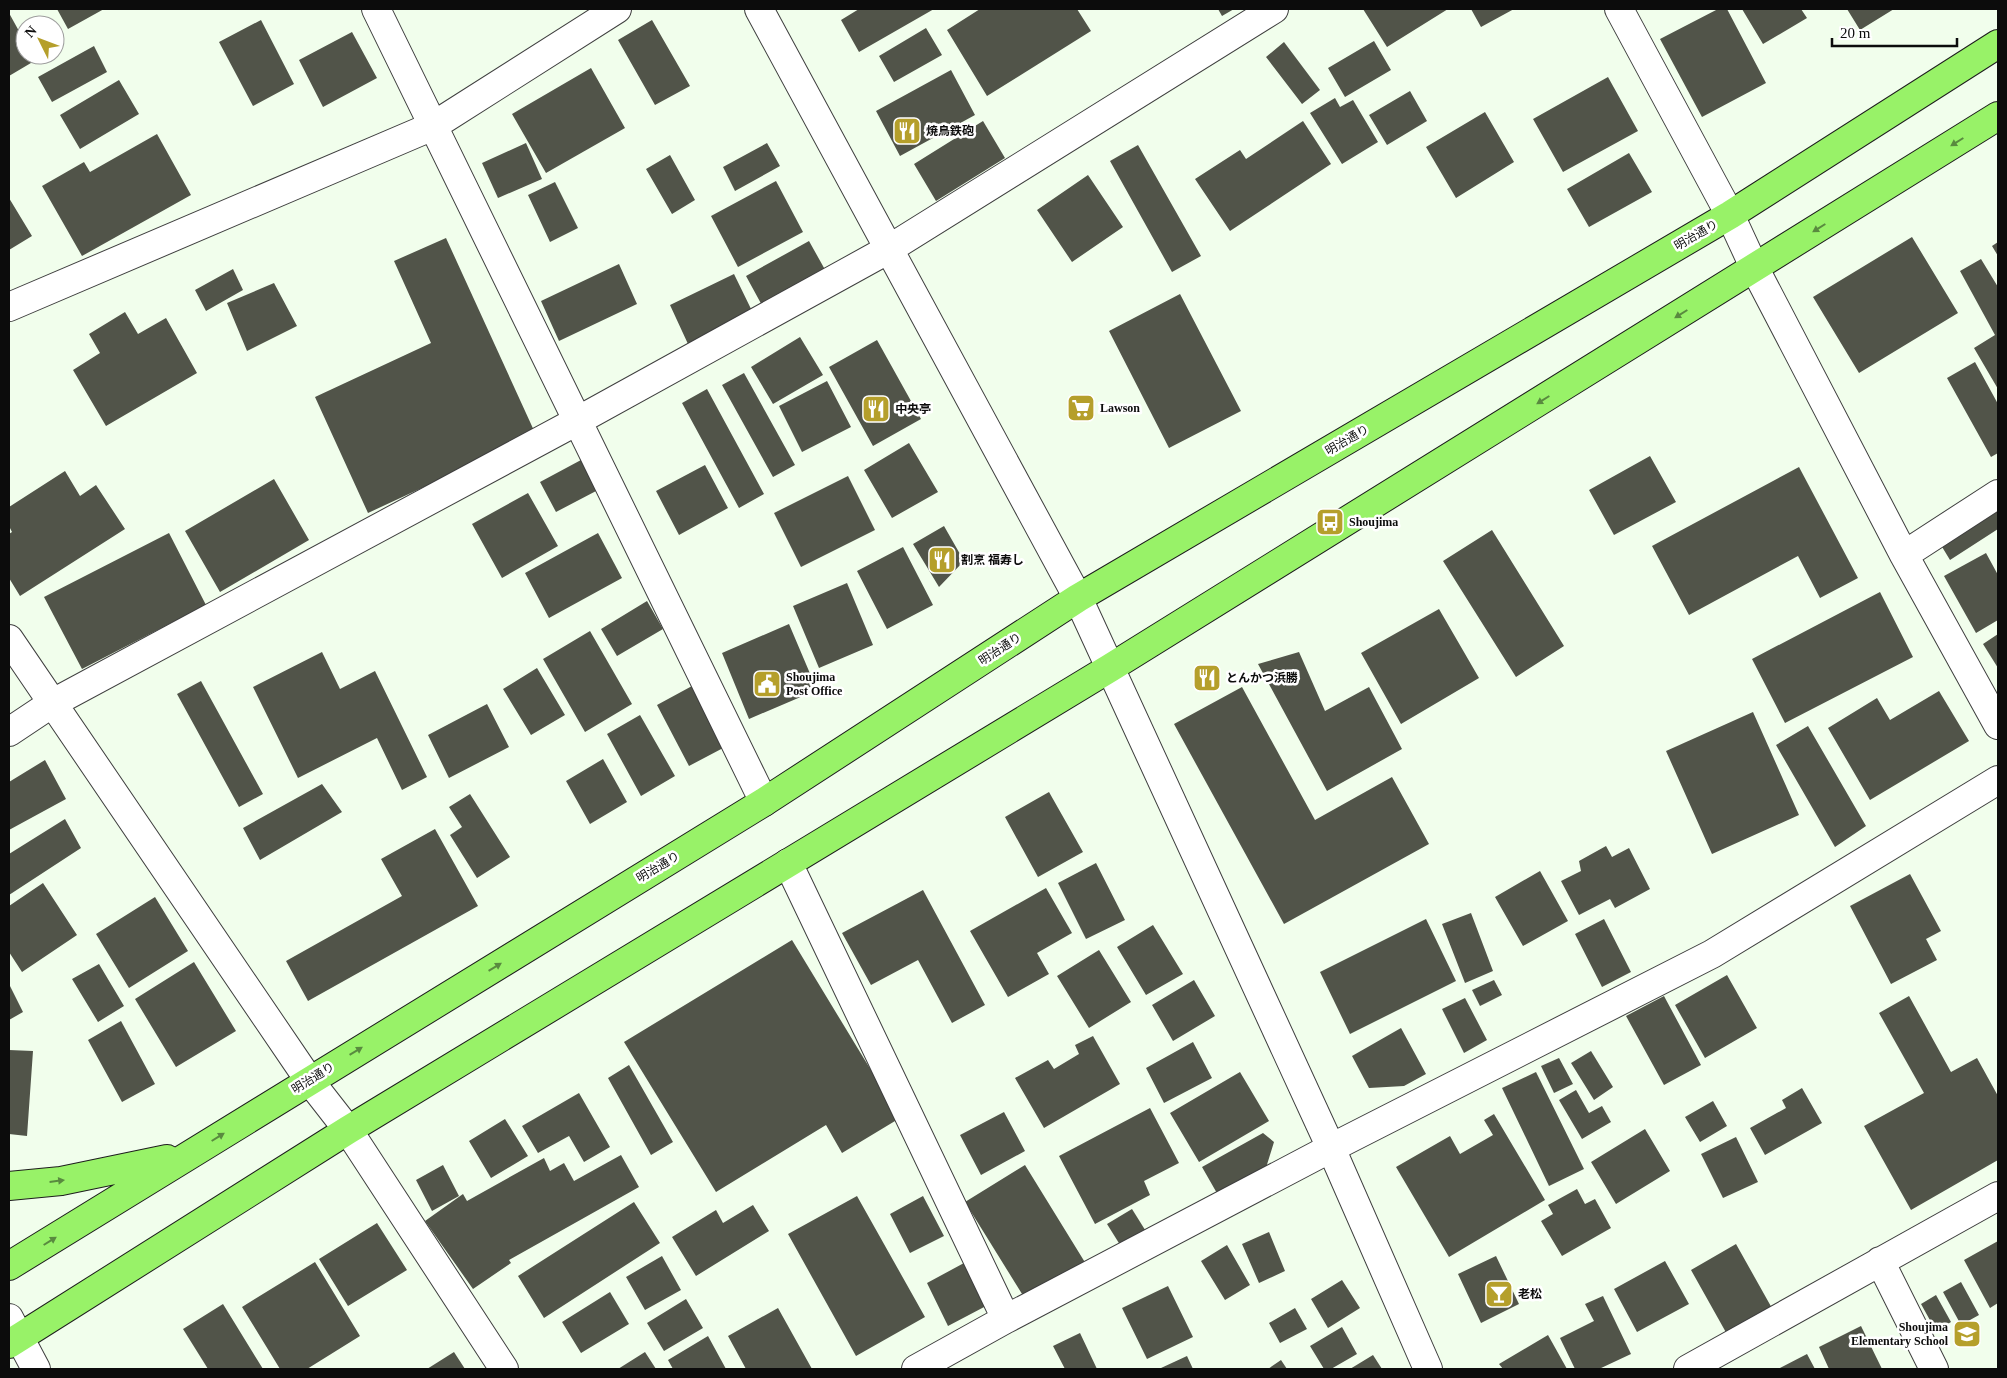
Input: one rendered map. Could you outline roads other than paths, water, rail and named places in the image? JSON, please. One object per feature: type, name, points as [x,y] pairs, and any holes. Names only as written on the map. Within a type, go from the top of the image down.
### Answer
[{"type":"main road","name":"明治通り","points":[[9,1266],[764,802],[1078,598],[1730,215],[1998,44]]},
{"type":"main road","points":[[11,1334],[1110,668],[1998,116]]},
{"type":"main road","points":[[9,1186],[61,1181],[189,1154]]},
{"type":"street","points":[[376,9],[432,126],[579,420],[764,802]]},
{"type":"street","points":[[9,307],[432,126],[617,9]]},
{"type":"street","points":[[759,9],[1078,598],[1332,1148],[1428,1369]]},
{"type":"street","points":[[9,732],[51,704],[579,420],[889,249],[1274,9]]},
{"type":"street","points":[[1619,9],[1730,215],[1755,268],[1904,555],[1998,726]]},
{"type":"street","points":[[1904,555],[1998,494]]},
{"type":"street","points":[[9,638],[51,704],[309,1080],[348,1130],[504,1369]]},
{"type":"street","points":[[916,1369],[1006,1319],[1332,1148],[1712,954],[1998,780]]},
{"type":"street","points":[[788,863],[1006,1319]]},
{"type":"street","points":[[1688,1369],[1998,1196]]},
{"type":"street","points":[[1880,1261],[1934,1369]]},
{"type":"street","points":[[11,1334],[36,1369]]},
{"type":"place","name":"焼鳥鉄砲","points":[[907,131]]},
{"type":"place","name":"Lawson","points":[[1081,408]]},
{"type":"place","name":"中央亭","points":[[876,409]]},
{"type":"place","name":"Shoujima","points":[[1330,522]]},
{"type":"place","name":"割烹 福寿し","points":[[942,560]]},
{"type":"place","name":"とんかつ浜勝","points":[[1207,678]]},
{"type":"place","name":"Shoujima Post Office","points":[[767,684]]},
{"type":"place","name":"老松","points":[[1499,1294]]},
{"type":"place","name":"Shoujima Elementary School","points":[[1967,1334]]}]
